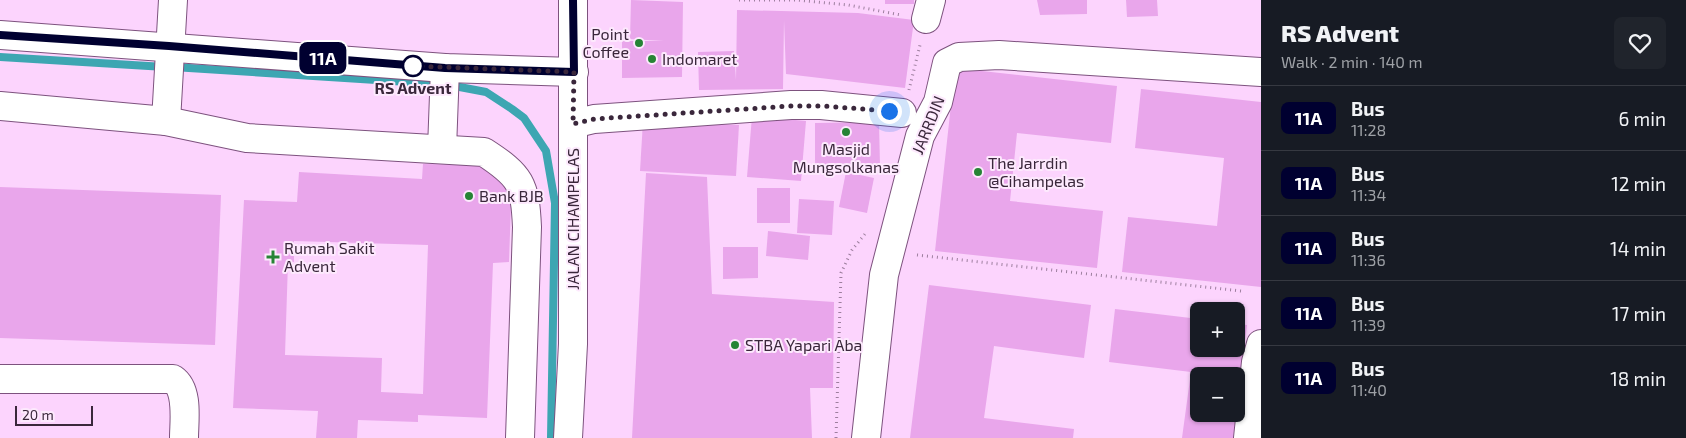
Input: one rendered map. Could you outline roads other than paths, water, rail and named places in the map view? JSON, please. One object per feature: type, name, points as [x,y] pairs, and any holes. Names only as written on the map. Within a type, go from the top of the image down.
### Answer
[{"type":"street","points":[[166,121],[173,0]]},
{"type":"street","name":"JALAN CIHAMPELAS","points":[[568,438],[573,344],[573,0]]},
{"type":"street","points":[[0,35],[169,46],[445,68],[574,72]]},
{"type":"street","name":"JARRDIN","points":[[866,438],[884,274],[920,136],[938,102],[947,63],[959,57],[998,55],[1261,72]]},
{"type":"street","points":[[442,149],[445,68]]},
{"type":"street","points":[[0,106],[166,121],[247,138],[484,152],[506,166],[519,180],[526,199],[527,227],[520,438]]},
{"type":"street","points":[[573,124],[594,119],[791,106],[858,108],[902,113]]},
{"type":"street","points":[[1248,438],[1256,362],[1261,344]]},
{"type":"street","points":[[0,380],[173,380],[180,384],[183,393],[184,438]]},
{"type":"waterway","points":[[0,57],[165,67]]},
{"type":"waterway","points":[[173,67],[439,84]]},
{"type":"waterway","points":[[449,85],[486,92],[512,109],[524,118],[546,151],[555,203],[551,438]]},
{"type":"place","name":"Point Coffee","points":[[639,43]]},
{"type":"place","name":"Indomaret","points":[[652,59]]},
{"type":"place","name":"RS Advent","points":[[413,66]]},
{"type":"place","name":"Masjid Mungsolkanas","points":[[846,132]]},
{"type":"place","name":"The Jarrdin @Cihampelas","points":[[978,172]]},
{"type":"place","name":"Bank BJB","points":[[469,196]]},
{"type":"place","name":"Rumah Sakit Advent","points":[[273,257]]},
{"type":"place","name":"STBA Yapari Aba","points":[[735,345]]}]
